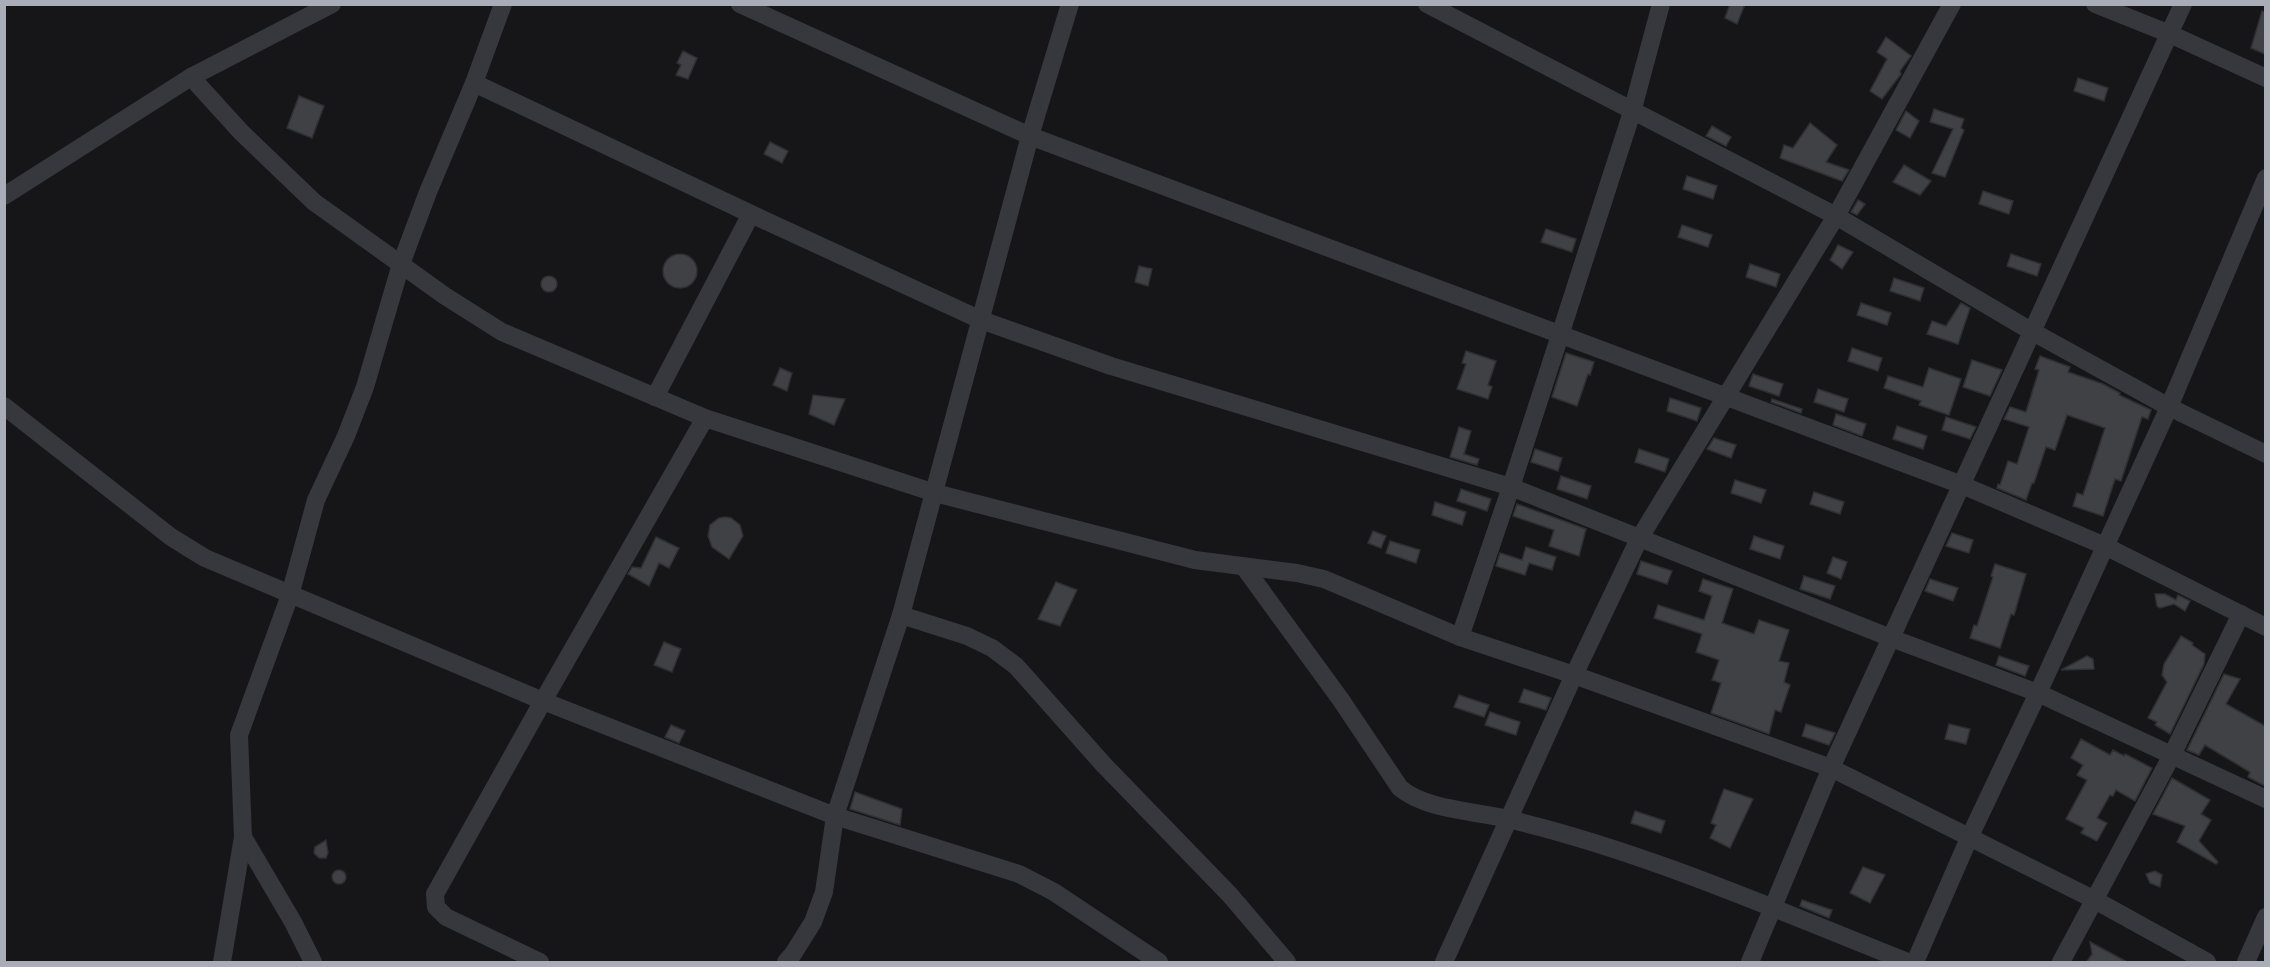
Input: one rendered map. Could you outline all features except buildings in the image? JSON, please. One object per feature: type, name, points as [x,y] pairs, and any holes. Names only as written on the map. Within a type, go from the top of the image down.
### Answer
[{"type":"street","points":[[4,196],[191,77],[332,4]]},
{"type":"street","points":[[222,963],[243,837],[238,735],[290,595],[316,500],[346,436],[365,387],[401,264],[428,192],[474,83],[503,4]]},
{"type":"street","points":[[740,4],[1030,136],[1962,485],[2105,546],[2265,627]]},
{"type":"street","points":[[786,963],[813,922],[824,892],[835,816],[901,615],[1030,136],[1070,4]]},
{"type":"street","points":[[1427,4],[1836,216],[2031,331],[2169,407],[2265,454]]},
{"type":"street","points":[[1460,637],[1632,112],[1661,4]]},
{"type":"street","points":[[1444,963],[1574,675],[1639,539],[1836,216],[1952,4]]},
{"type":"street","points":[[2095,4],[2170,34],[2265,78]]},
{"type":"street","points":[[1750,963],[1832,768],[2182,4]]},
{"type":"street","points":[[191,77],[241,132],[314,202],[445,296],[502,332],[705,418],[934,493],[1165,554],[1324,579],[1460,637],[1574,675],[1832,768],[2093,899],[2207,963]]},
{"type":"street","points":[[474,83],[981,320],[1111,366],[1511,487],[1891,638],[2038,693],[2265,799]]},
{"type":"street","points":[[1915,963],[1970,836],[2169,407],[2265,178]]},
{"type":"street","points":[[655,397],[751,214]]},
{"type":"street","points":[[4,406],[171,537],[205,558],[543,701],[835,816],[1019,874],[1054,892],[1159,963]]},
{"type":"street","points":[[540,963],[446,917],[436,907],[435,894],[705,418]]},
{"type":"street","points":[[1244,567],[1341,700],[1400,788],[1409,795],[1423,802],[1509,819],[1617,849],[1707,880],[1908,963]]},
{"type":"street","points":[[2061,963],[2093,899],[2171,757],[2241,614]]},
{"type":"street","points":[[901,615],[967,636],[992,648],[1016,666],[1103,764],[1230,895],[1287,963]]},
{"type":"street","points":[[243,837],[293,922],[313,963]]},
{"type":"street","points":[[2246,963],[2265,917]]}]
